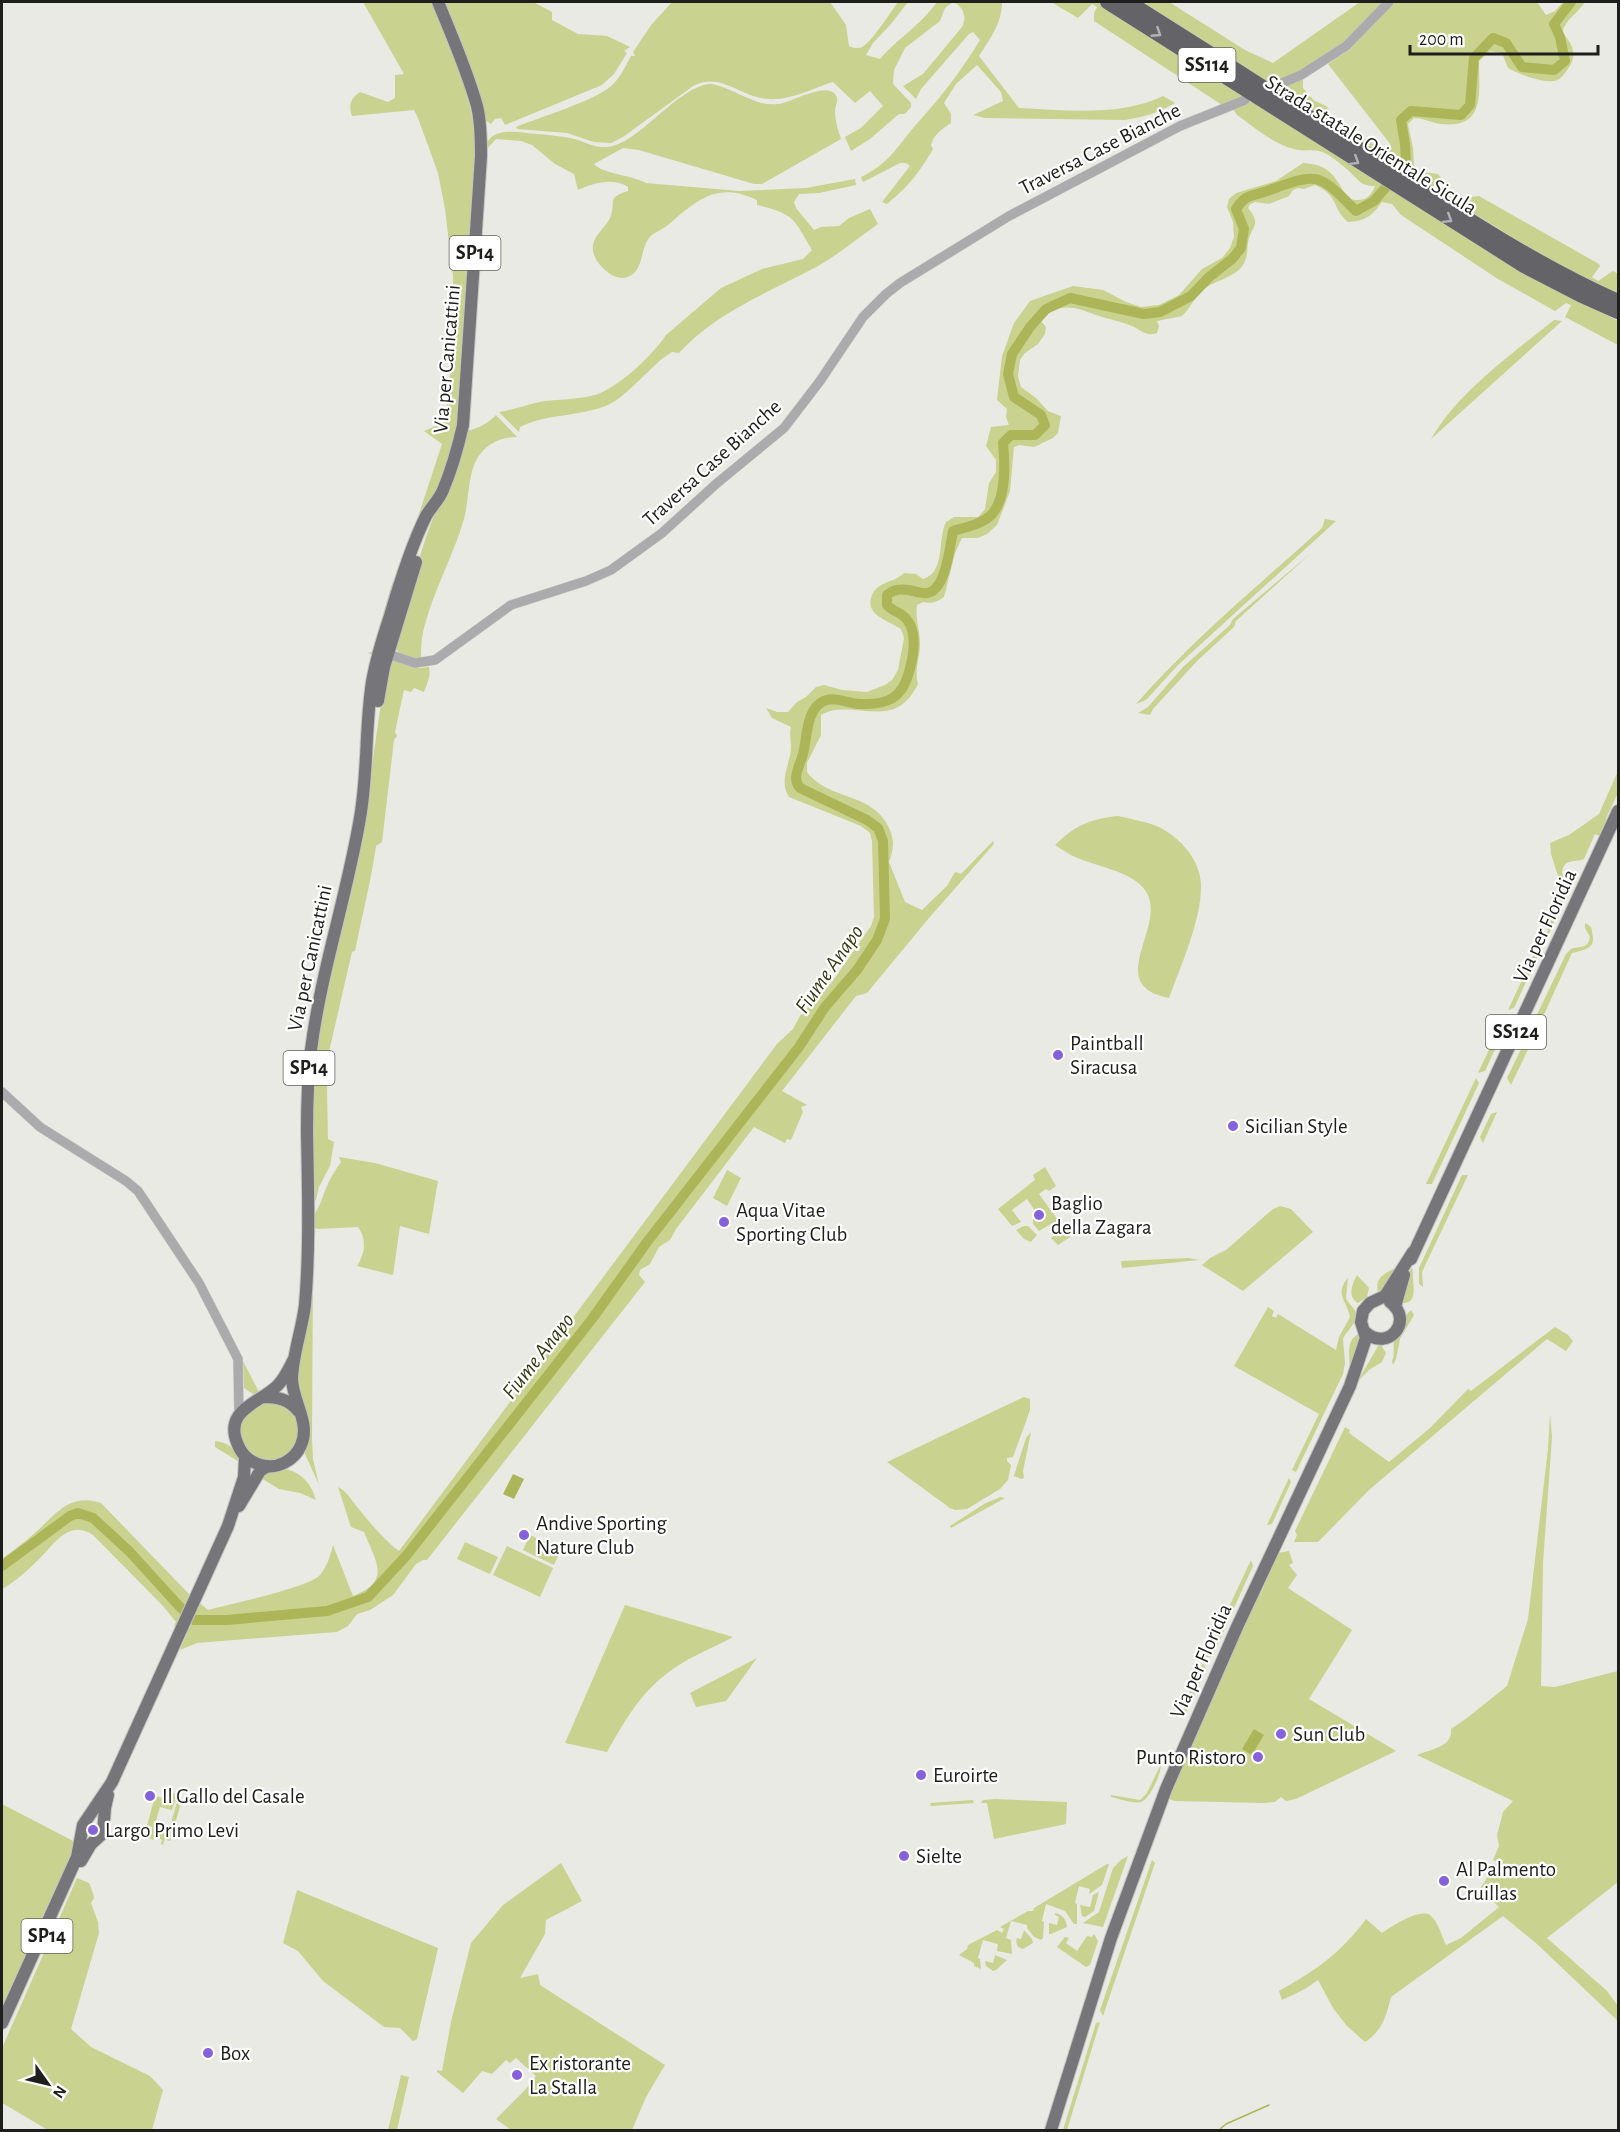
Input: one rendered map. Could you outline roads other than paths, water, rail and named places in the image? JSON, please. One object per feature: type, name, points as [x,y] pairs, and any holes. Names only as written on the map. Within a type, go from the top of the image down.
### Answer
[{"type":"highway","name":"Strada statale Orientale Sicula","points":[[1107,2],[1312,125]]},
{"type":"highway","name":"Strada statale Orientale Sicula","points":[[1130,2],[1417,193],[1580,295],[1618,312]]},
{"type":"highway","name":"Strada statale Orientale Sicula","points":[[1527,261],[1618,301]]},
{"type":"highway","points":[[1527,261],[1618,296]]},
{"type":"highway","points":[[1527,261],[1564,292],[1618,319]]},
{"type":"main road","name":"Via per Canicattini","points":[[388,658],[399,586],[427,514],[443,490],[463,425],[482,156],[477,107],[438,2]]},
{"type":"main road","name":"Via per Canicattini","points":[[294,1359],[304,1310],[308,1262],[307,1117],[311,1047],[360,820],[365,782],[372,755],[380,687],[433,506]]},
{"type":"main road","name":"Via per Floridia","points":[[1413,1252],[1618,811]]},
{"type":"main road","points":[[1380,1300],[1413,1252]]},
{"type":"main road","points":[[1395,1306],[1401,1282],[1413,1252]]},
{"type":"main road","points":[[1350,1386],[1366,1338],[1361,1322],[1363,1311],[1370,1303],[1380,1300],[1395,1306],[1400,1316],[1397,1329],[1391,1336],[1380,1339],[1365,1332]]},
{"type":"main road","points":[[1350,1386],[1380,1339]]},
{"type":"main road","points":[[267,1466],[245,1456],[236,1438],[235,1428],[239,1416],[246,1407],[280,1383],[294,1359]]},
{"type":"main road","points":[[112,1782],[105,1808],[103,1833],[95,1839],[86,1837],[84,1825],[112,1782],[228,1526],[260,1471],[267,1466],[286,1462],[295,1456],[301,1447],[304,1425],[293,1388],[294,1359]]},
{"type":"main road","name":"Via per Floridia","points":[[1052,2130],[1111,1938],[1166,1789],[1237,1627],[1350,1386]]},
{"type":"main road","points":[[259,1399],[274,1397],[285,1400],[300,1414]]},
{"type":"main road","points":[[228,1526],[244,1477],[245,1456]]},
{"type":"main road","points":[[84,1825],[94,1818],[100,1820],[104,1825]]},
{"type":"main road","name":"SP14","points":[[2,2023],[77,1857],[84,1825]]},
{"type":"main road","name":"SP14","points":[[2,2036],[81,1861],[95,1839]]},
{"type":"street","points":[[1273,87],[1301,75],[1346,46],[1389,2]]},
{"type":"street","name":"Traversa Case Bianche","points":[[388,658],[415,663],[435,660],[511,604],[601,576],[662,533],[716,484],[784,428],[820,381],[862,317],[900,283],[1009,216],[1180,126],[1245,100]]},
{"type":"street","points":[[2,1092],[40,1127],[119,1176],[138,1191],[199,1283],[238,1359],[239,1416]]},
{"type":"street","points":[[239,1386],[242,1391],[259,1399]]},
{"type":"waterway","name":"Fiume Anapo","points":[[2,1566],[70,1516],[78,1513],[93,1518],[129,1551],[194,1620],[227,1620],[327,1611],[368,1597],[406,1556],[592,1319],[647,1242],[799,1047],[825,1007],[857,970],[877,940],[885,919],[883,841],[878,828],[867,820],[800,788],[797,784],[796,776],[809,723],[813,711],[822,702],[833,699],[855,704],[879,703],[898,694],[906,681],[912,658],[913,634],[907,620],[887,605],[887,595],[900,590],[927,593],[939,584],[946,566],[953,531],[985,520],[997,506],[1004,480],[1003,443],[1011,435],[1035,435],[1045,425],[1041,415],[1014,397],[1008,374],[1012,354],[1030,327],[1046,309],[1070,298],[1144,314],[1160,312],[1191,296],[1241,248],[1244,229],[1236,209],[1243,200],[1250,196],[1297,181],[1316,179],[1333,189],[1356,211],[1374,201],[1406,164],[1401,120],[1411,111],[1461,115],[1470,105],[1474,58],[1493,38],[1506,43],[1522,67],[1554,70],[1565,61],[1560,37],[1554,24],[1571,2]]},
{"type":"waterway","points":[[1219,2130],[1226,2124],[1269,2105]]},
{"type":"place","name":"Paintball Siracusa","points":[[1058,1055]]},
{"type":"place","name":"Sicilian Style","points":[[1233,1126]]},
{"type":"place","name":"Baglio della Zagara","points":[[1039,1215]]},
{"type":"place","name":"Aqua Vitae Sporting Club","points":[[724,1222]]},
{"type":"place","name":"Andive Sporting Nature Club","points":[[524,1535]]},
{"type":"place","name":"Sun Club","points":[[1281,1734]]},
{"type":"place","name":"Punto Ristoro","points":[[1258,1757]]},
{"type":"place","name":"Euroirte","points":[[921,1775]]},
{"type":"place","name":"Il Gallo del Casale","points":[[150,1796]]},
{"type":"place","name":"Largo Primo Levi","points":[[93,1830]]},
{"type":"place","name":"Sielte","points":[[904,1856]]},
{"type":"place","name":"Al Palmento Cruillas","points":[[1444,1881]]},
{"type":"place","name":"Box","points":[[208,2053]]},
{"type":"place","name":"Ex ristorante La Stalla","points":[[517,2075]]}]
